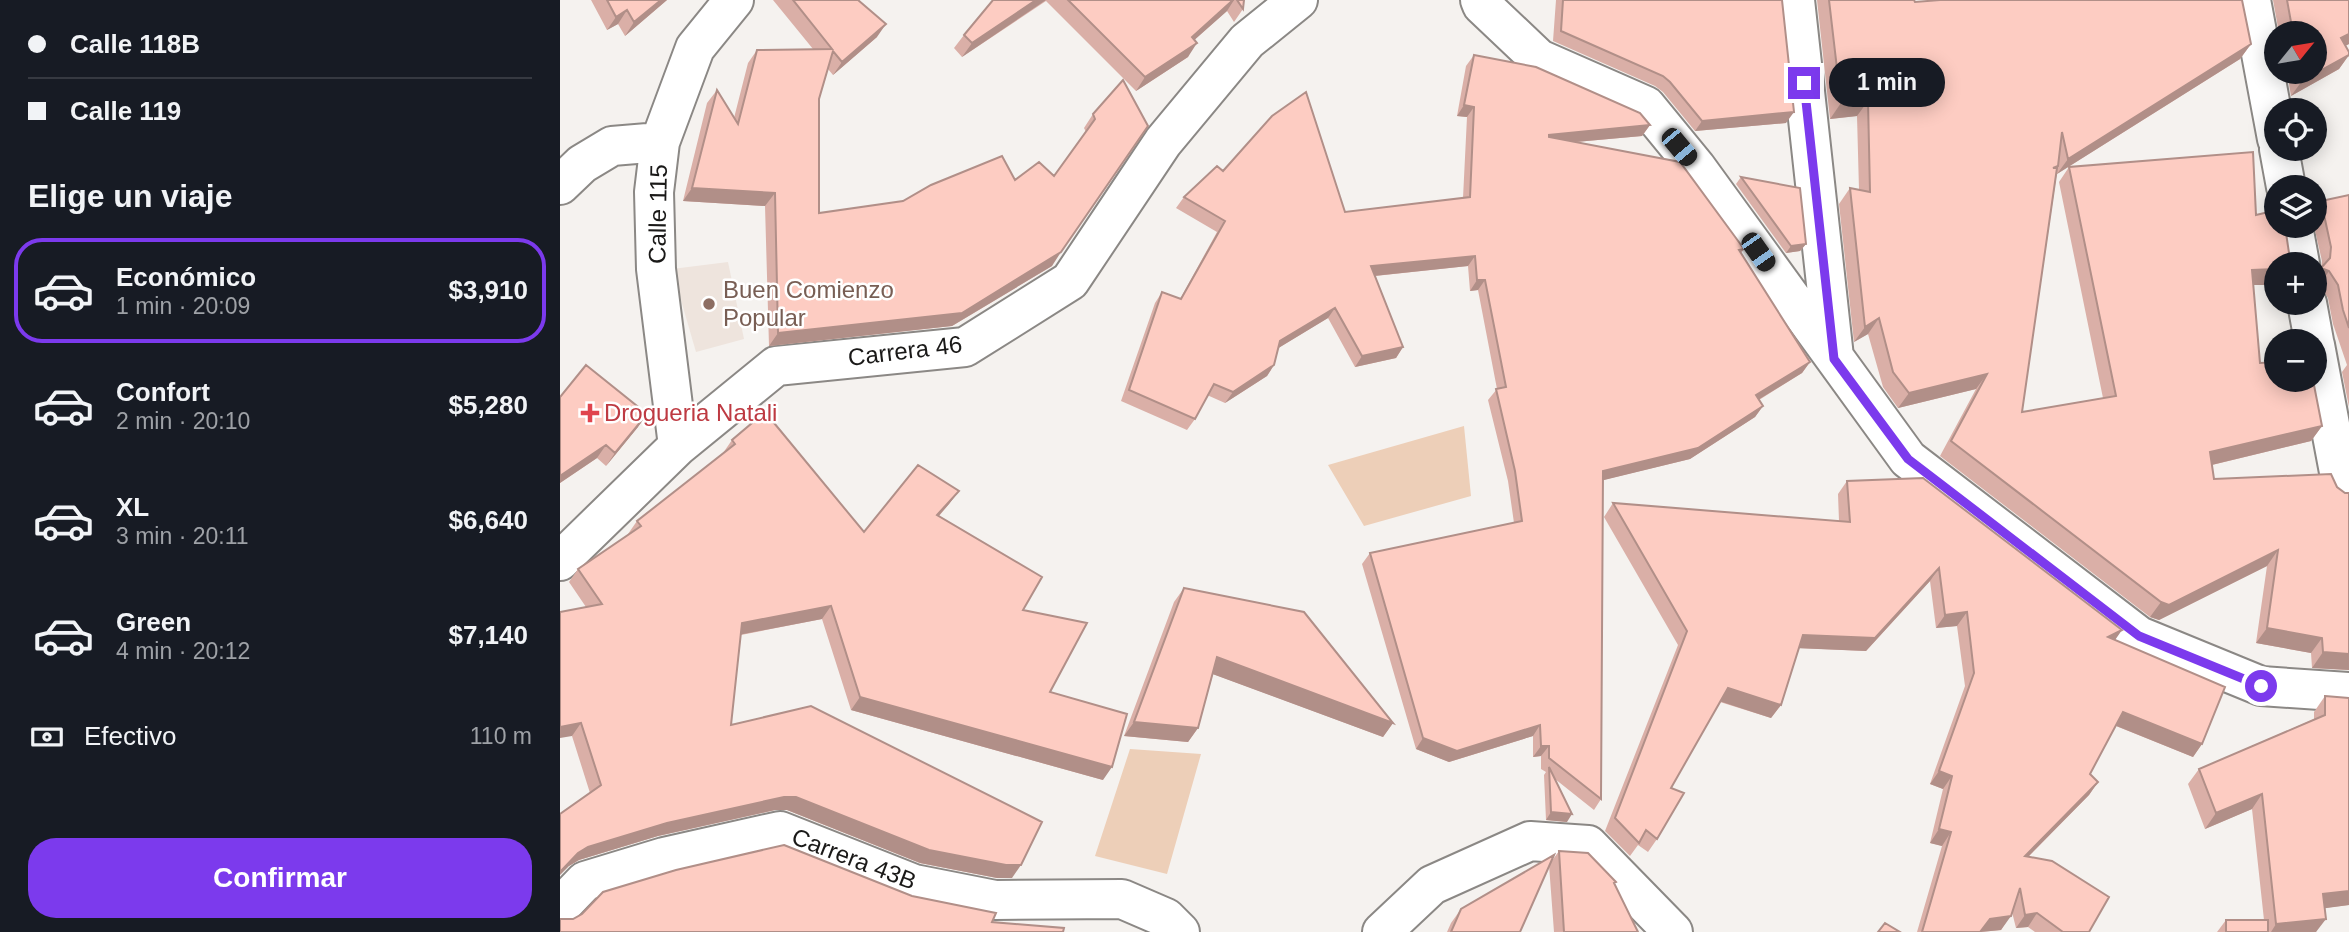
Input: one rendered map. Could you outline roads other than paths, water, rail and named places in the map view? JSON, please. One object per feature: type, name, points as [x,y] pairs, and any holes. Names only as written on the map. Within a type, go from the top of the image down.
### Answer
[{"type":"street","name":"Calle 115","points":[[678,446],[656,269],[654,192],[660,142],[695,48],[734,0]]},
{"type":"street","name":"Carrera 46","points":[[560,561],[678,446],[776,366],[964,347],[1070,281],[1163,142],[1247,41],[1298,0]]},
{"type":"street","points":[[1480,0],[1482,5],[1539,59],[1646,106],[1696,167],[1908,459],[2139,636],[2261,686],[2349,692]]},
{"type":"street","points":[[1795,0],[1834,359]]},
{"type":"street","points":[[2251,0],[2269,98]]},
{"type":"street","points":[[560,185],[582,164],[612,146],[660,142]]},
{"type":"street","points":[[2324,392],[2342,488]]},
{"type":"street","name":"Carrera 43B","points":[[560,907],[585,881],[664,857],[780,831],[914,884],[996,901],[1122,899],[1166,918],[1180,932]]},
{"type":"street","points":[[1382,932],[1432,885],[1530,841],[1588,845],[1673,932]]},
{"type":"place","name":"Buen Comienzo Popular","points":[[709,304]]},
{"type":"place","name":"Drogueria Natali","points":[[590,413]]}]
